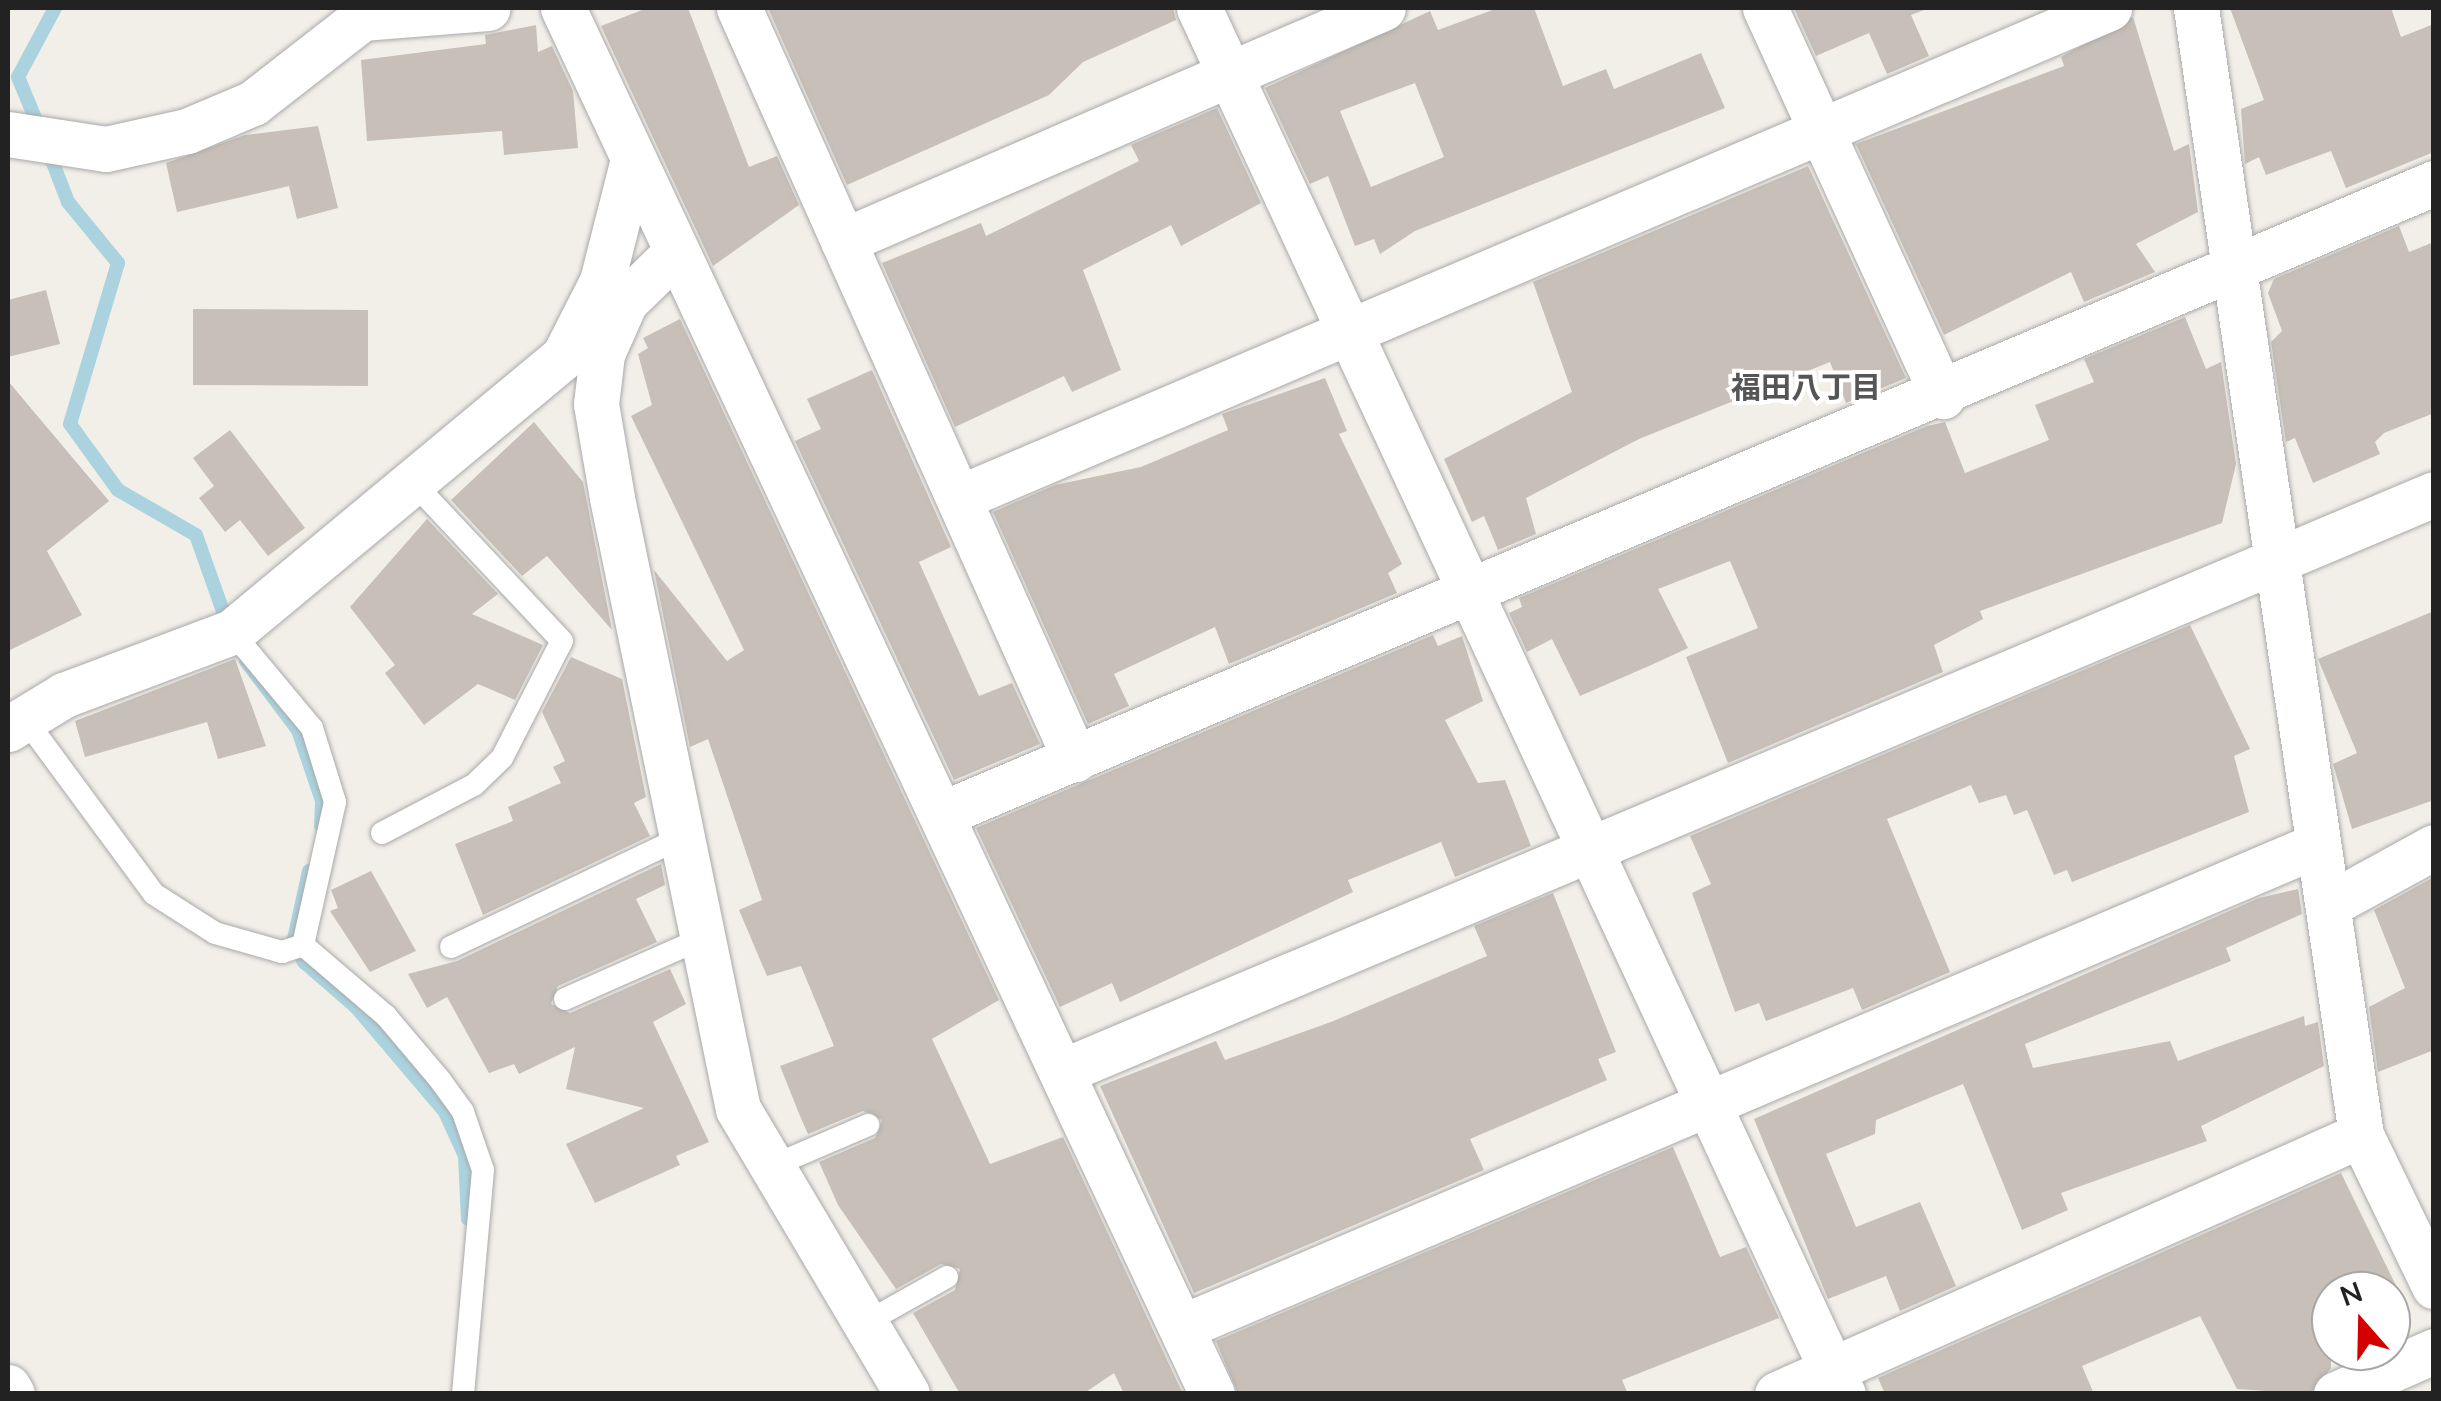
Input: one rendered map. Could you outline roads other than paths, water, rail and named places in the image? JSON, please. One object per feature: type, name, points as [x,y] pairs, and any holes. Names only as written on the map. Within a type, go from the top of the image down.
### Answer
[{"type":"street","points":[[8,134],[106,149],[187,131],[252,103],[362,18],[488,8]]},
{"type":"street","points":[[563,8],[631,167],[944,813],[1212,1394]]},
{"type":"street","points":[[738,8],[1075,758]]},
{"type":"street","points":[[1200,8],[1588,847],[1712,1104],[1837,1382]]},
{"type":"street","points":[[843,241],[1383,8]]},
{"type":"street","points":[[1765,8],[1826,132],[1942,396]]},
{"type":"street","points":[[961,497],[1826,132],[2109,8]]},
{"type":"street","points":[[2196,8],[2361,1135],[2434,1286]]},
{"type":"street","points":[[16,724],[232,632],[410,479],[564,356],[602,282],[631,167]]},
{"type":"street","points":[[944,813],[1942,396],[2434,183]]},
{"type":"street","points":[[674,254],[625,302],[602,354],[596,404],[683,838],[707,936],[738,1109],[906,1394]]},
{"type":"street","points":[[1063,1071],[2434,494]]},
{"type":"street","points":[[1182,1327],[2317,845]]},
{"type":"street","points":[[2330,904],[2434,847]]},
{"type":"street","points":[[1777,1394],[1837,1382],[2361,1135]]},
{"type":"street","points":[[2336,1394],[2434,1351]]},
{"type":"street","points":[[8,1388],[12,1394]]},
{"type":"lane","points":[[382,833],[474,785],[502,758],[562,641],[410,479]]},
{"type":"lane","points":[[232,632],[312,728],[335,802],[303,946]]},
{"type":"lane","points":[[16,724],[154,894],[216,933],[282,952],[303,946]]},
{"type":"lane","points":[[450,947],[683,838]]},
{"type":"lane","points":[[566,999],[707,936]]},
{"type":"lane","points":[[303,946],[386,1016],[470,1132],[483,1170],[463,1394]]},
{"type":"lane","points":[[770,1168],[868,1125]]},
{"type":"lane","points":[[865,1323],[947,1277]]},
{"type":"waterway","points":[[40,130],[18,77],[55,8]]},
{"type":"waterway","points":[[48,150],[68,202],[118,263],[70,424],[118,490],[196,535],[229,628]]},
{"type":"waterway","points":[[246,661],[298,730],[322,801],[321,826]]},
{"type":"waterway","points":[[309,871],[294,939],[304,962],[356,1007],[445,1112],[465,1156],[468,1219]]},
{"type":"district","name":"福田八丁目","points":[[1806,389]]}]
